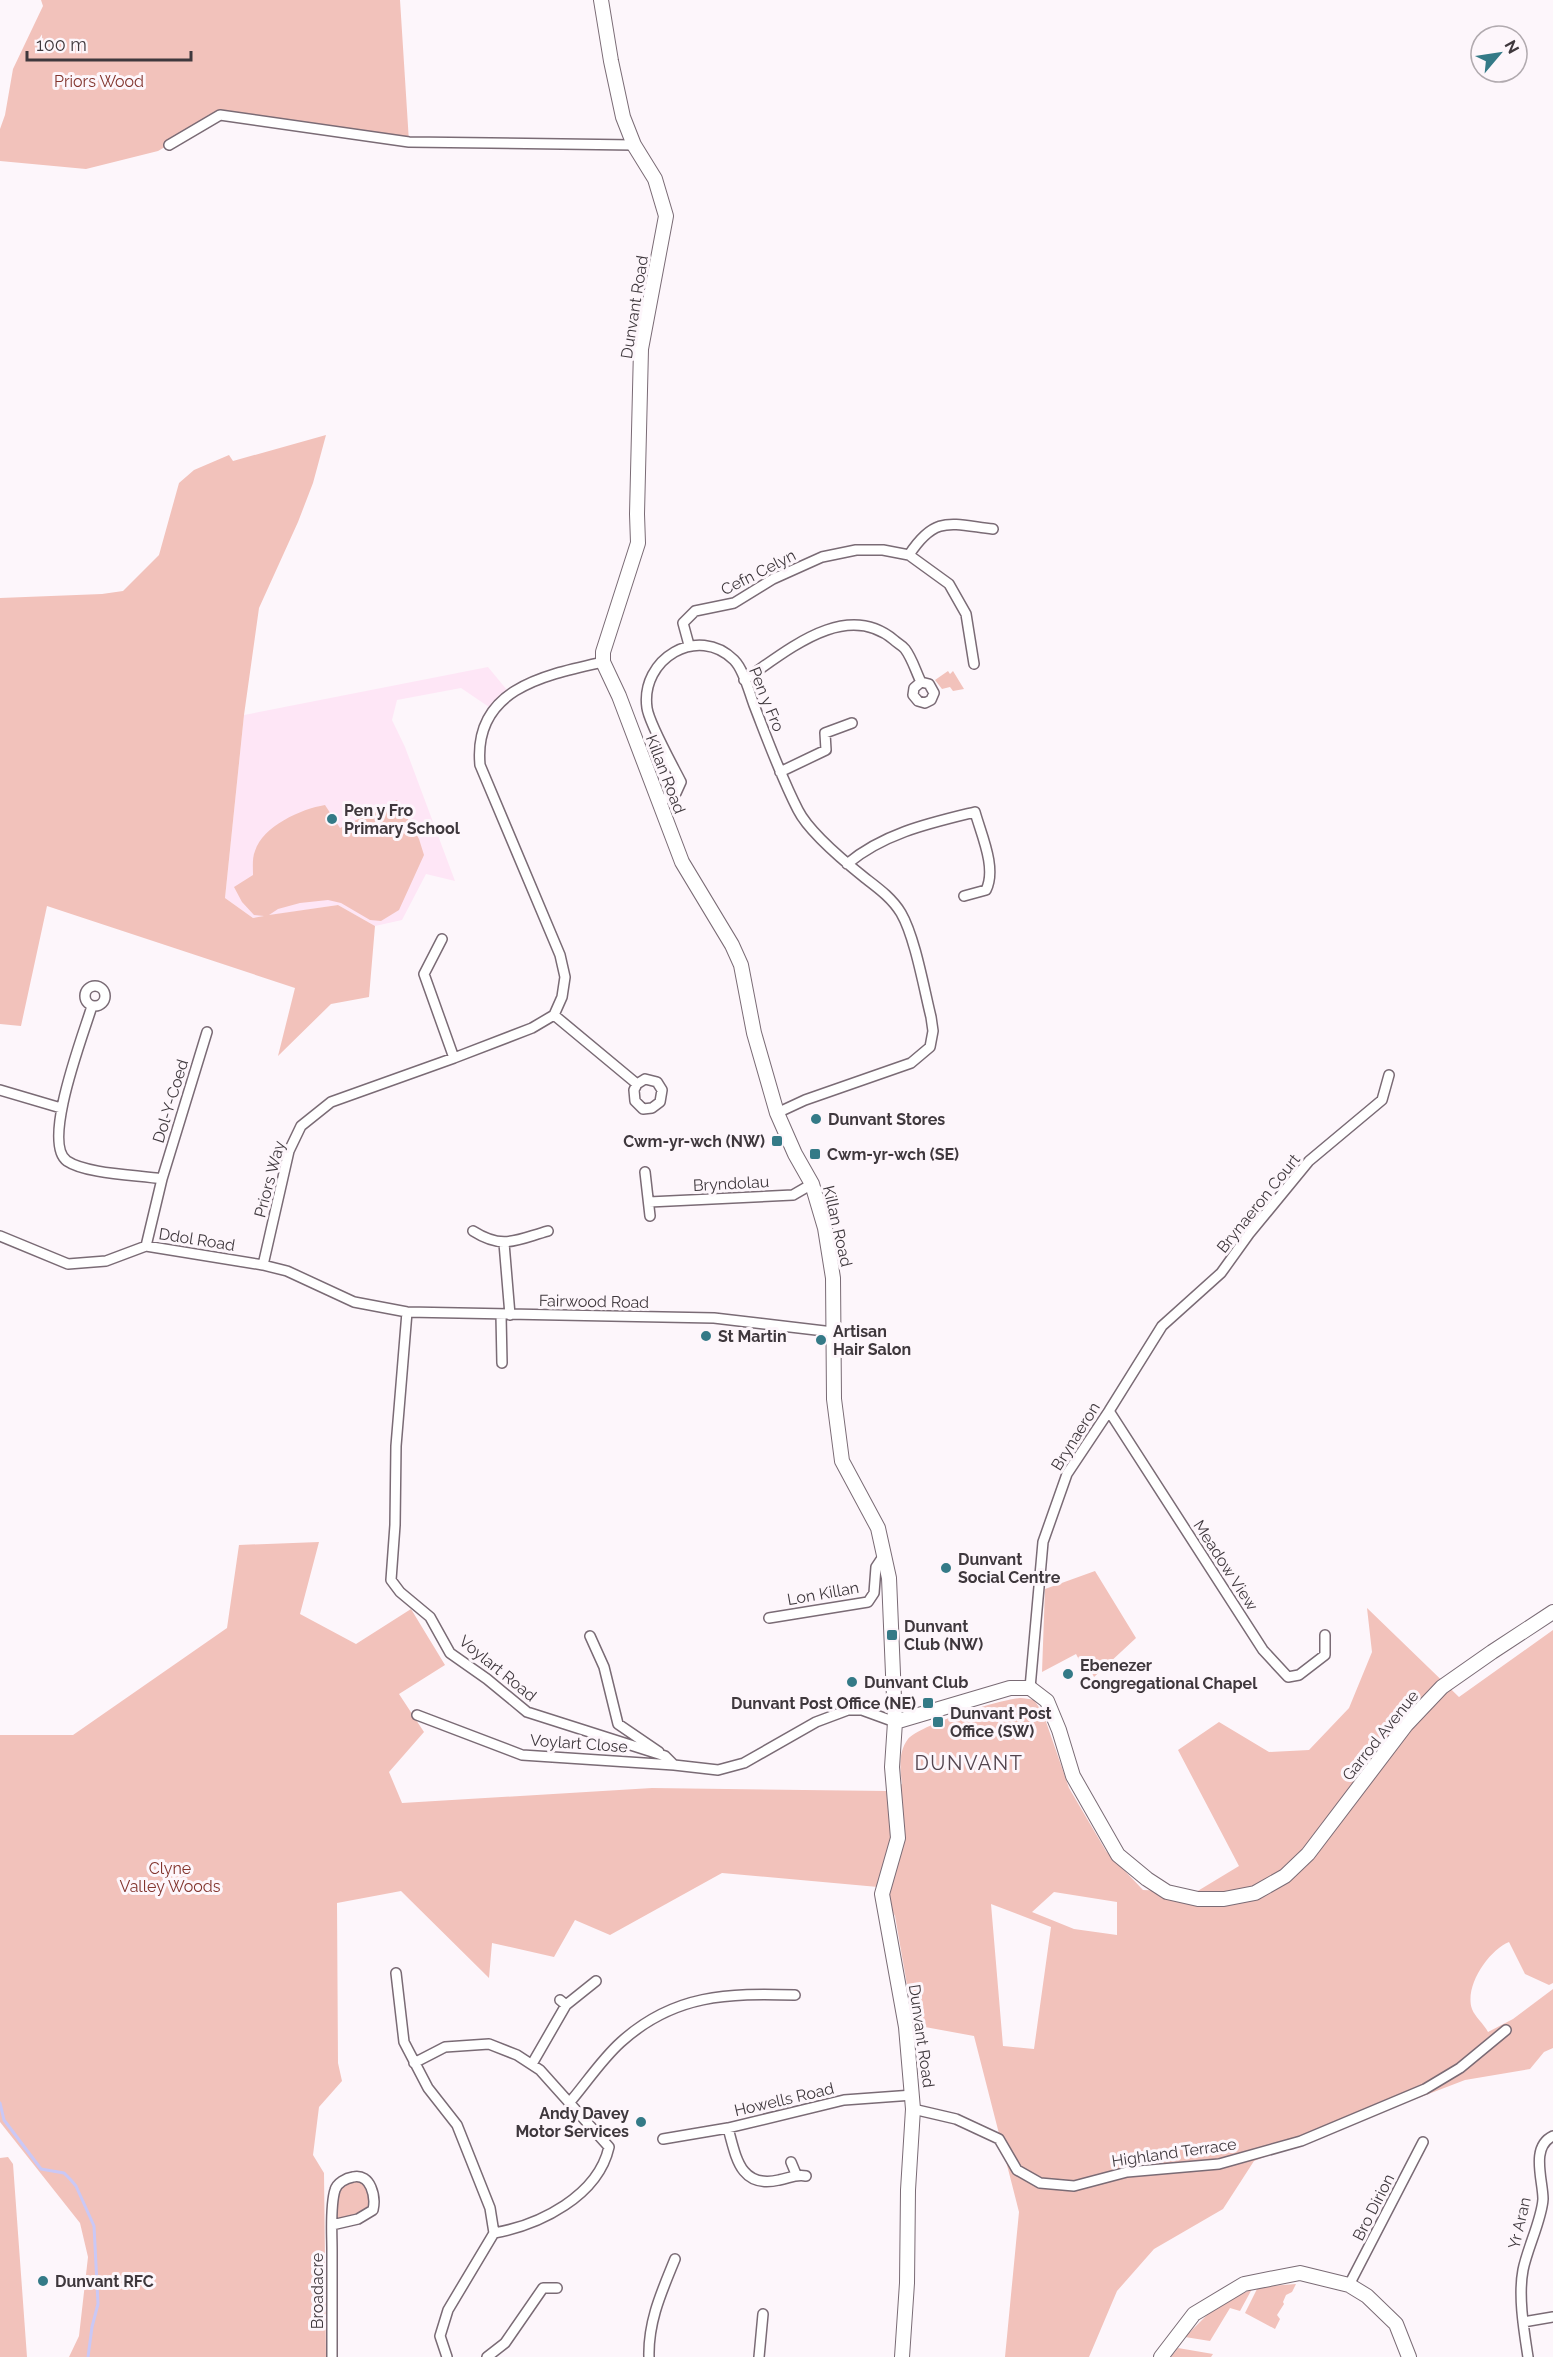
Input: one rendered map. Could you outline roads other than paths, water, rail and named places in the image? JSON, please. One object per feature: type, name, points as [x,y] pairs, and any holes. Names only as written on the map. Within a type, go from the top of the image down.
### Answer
[{"type":"street","name":"Dunvant Road","points":[[601,0],[623,117],[634,145],[655,179],[666,216],[641,349],[638,543],[606,642],[603,662]]},
{"type":"street","points":[[169,145],[220,115],[409,142],[634,145]]},
{"type":"street","points":[[909,555],[929,530],[945,525],[993,529]]},
{"type":"street","name":"Cefn Celyn","points":[[689,645],[683,623],[695,611],[735,603],[773,579],[822,557],[861,550],[883,550],[909,555],[949,584],[966,614],[974,664]]},
{"type":"street","points":[[744,680],[813,635],[838,626],[863,624],[884,632],[904,649],[921,682]]},
{"type":"street","points":[[658,802],[676,793],[681,782],[647,710],[647,690],[651,675],[664,658],[689,645]]},
{"type":"street","name":"Pen y Fro","points":[[689,645],[716,647],[735,661],[799,813],[847,864],[886,895],[900,912],[909,932],[931,1017],[933,1031],[930,1047],[911,1063],[805,1100],[777,1113]]},
{"type":"street","points":[[603,662],[551,673],[527,683],[503,699],[486,722],[478,745],[480,765],[560,955],[565,977],[562,997],[555,1015],[637,1084]]},
{"type":"street","name":"Killan Road","points":[[603,662],[619,696],[682,862],[732,945],[741,965],[754,1033],[777,1113],[795,1154],[812,1184],[825,1228],[833,1278],[834,1399],[842,1461],[878,1528],[889,1578],[896,1722]]},
{"type":"street","points":[[780,772],[826,750],[825,733],[852,723]]},
{"type":"street","points":[[847,864],[864,849],[911,828],[975,812],[987,855],[990,881],[986,890],[964,896]]},
{"type":"street","points":[[442,939],[424,974],[454,1058]]},
{"type":"street","points":[[92,1006],[61,1108],[58,1146],[64,1159],[80,1167],[162,1179]]},
{"type":"street","name":"Priors Way","points":[[263,1265],[289,1151],[301,1126],[331,1102],[532,1028],[555,1015]]},
{"type":"street","name":"Dol-Y-Coed","points":[[146,1246],[162,1179],[207,1032]]},
{"type":"street","name":"Brynaeron Court","points":[[1221,1272],[1309,1161],[1382,1100],[1389,1076]]},
{"type":"street","points":[[0,1090],[61,1108]]},
{"type":"street","points":[[645,1172],[650,1216]]},
{"type":"street","name":"Bryndolau","points":[[649,1202],[793,1195],[812,1184]]},
{"type":"street","points":[[473,1230],[488,1240],[504,1243],[548,1231]]},
{"type":"street","name":"Ddol Road","points":[[0,1236],[68,1264],[106,1261],[146,1246],[263,1265],[288,1271],[354,1302]]},
{"type":"street","points":[[502,1363],[505,1315],[504,1243]]},
{"type":"street","name":"Brynaeron","points":[[1030,1688],[1043,1542],[1067,1474],[1162,1326],[1221,1272]]},
{"type":"street","name":"Fairwood Road","points":[[354,1302],[407,1312],[714,1318],[833,1332]]},
{"type":"street","name":"Voylart Road","points":[[407,1312],[396,1446],[395,1525],[391,1580],[400,1592],[430,1617],[450,1653],[528,1712],[665,1756],[674,1765]]},
{"type":"street","name":"Meadow View","points":[[1109,1411],[1263,1650],[1288,1677],[1299,1675],[1325,1655],[1325,1635]]},
{"type":"street","name":"Lon Killan","points":[[770,1618],[868,1602],[874,1593],[876,1567],[884,1555]]},
{"type":"street","name":"Garrod Avenue","points":[[1030,1688],[1047,1701],[1059,1730],[1073,1776],[1118,1855],[1167,1892],[1198,1899],[1224,1899],[1255,1893],[1285,1876],[1308,1854],[1406,1725],[1442,1687],[1553,1612]]},
{"type":"street","points":[[590,1636],[604,1667],[618,1724],[665,1756]]},
{"type":"street","points":[[674,1765],[718,1770],[744,1763],[816,1722],[848,1710],[862,1710],[896,1722],[1010,1688],[1030,1688]]},
{"type":"street","name":"Voylart Close","points":[[417,1715],[522,1755],[674,1765]]},
{"type":"street","name":"Dunvant Road","points":[[896,1722],[892,1767],[898,1839],[882,1894],[906,2027],[914,2109],[908,2190],[907,2283],[902,2357]]},
{"type":"street","points":[[396,1971],[404,2042],[428,2088],[457,2125],[490,2208],[494,2233],[448,2310],[440,2336],[447,2357]]},
{"type":"street","points":[[532,2064],[563,2002],[596,1981]]},
{"type":"street","points":[[570,2102],[620,2043],[647,2020],[687,2003],[730,1994],[795,1995]]},
{"type":"street","points":[[772,1994],[772,2006]]},
{"type":"street","name":"Highland Terrace","points":[[914,2109],[956,2119],[999,2139],[1017,2170],[1040,2183],[1074,2186],[1127,2172],[1219,2164],[1301,2141],[1425,2089],[1460,2068],[1506,2030]]},
{"type":"street","points":[[414,2063],[445,2047],[489,2044],[517,2055],[540,2070],[609,2147],[606,2158],[582,2193],[569,2204],[508,2231],[494,2233]]},
{"type":"street","name":"Howells Road","points":[[663,2139],[728,2128],[844,2100],[913,2095]]},
{"type":"street","points":[[728,2128],[737,2159],[745,2175],[762,2183],[801,2175],[791,2162]]},
{"type":"street","name":"Yr Aran","points":[[1528,2357],[1523,2322],[1522,2272],[1543,2201],[1540,2153],[1548,2138],[1553,2136]]},
{"type":"street","name":"Bro Dirion","points":[[1349,2285],[1423,2142]]},
{"type":"street","name":"Broadacre","points":[[332,2225],[358,2219],[374,2210],[376,2198],[370,2185],[363,2179],[355,2176],[342,2181],[335,2189],[332,2225],[332,2357]]},
{"type":"street","points":[[649,2357],[648,2337],[654,2309],[674,2258]]},
{"type":"street","points":[[1161,2357],[1194,2314],[1244,2284],[1300,2273],[1349,2285],[1367,2296],[1396,2324],[1409,2357]]},
{"type":"street","points":[[487,2357],[506,2343],[543,2288],[557,2288]]},
{"type":"street","points":[[759,2357],[763,2315]]},
{"type":"street","points":[[1523,2322],[1553,2317]]},
{"type":"waterway","points":[[0,2103],[4,2120],[41,2169],[64,2173],[76,2186],[94,2226],[98,2304],[88,2357]]},
{"type":"place","name":"Pen y Fro Primary School","points":[[332,819]]},
{"type":"place","name":"Dunvant Stores","points":[[816,1119]]},
{"type":"place","name":"Cwm-yr-wch (NW)","points":[[777,1141]]},
{"type":"place","name":"Cwm-yr-wch (SE)","points":[[815,1154]]},
{"type":"place","name":"St Martin","points":[[706,1336]]},
{"type":"place","name":"Artisan Hair Salon","points":[[821,1340]]},
{"type":"place","name":"Dunvant Social Centre","points":[[946,1568]]},
{"type":"place","name":"Dunvant Club (NW)","points":[[892,1635]]},
{"type":"place","name":"Ebenezer Congregational Chapel","points":[[1068,1674]]},
{"type":"place","name":"Dunvant Club","points":[[852,1682]]},
{"type":"place","name":"Dunvant Post Office (NE)","points":[[928,1703]]},
{"type":"place","name":"Dunvant Post Office (SW)","points":[[938,1722]]},
{"type":"place","name":"Andy Davey Motor Services","points":[[641,2122]]},
{"type":"place","name":"Dunvant RFC","points":[[43,2281]]},
{"type":"district","name":"DUNVANT","points":[[969,1763]]},
{"type":"park label","name":"Priors Wood","points":[[99,81]]},
{"type":"park label","name":"Clyne Valley Woods","points":[[170,1877]]}]
